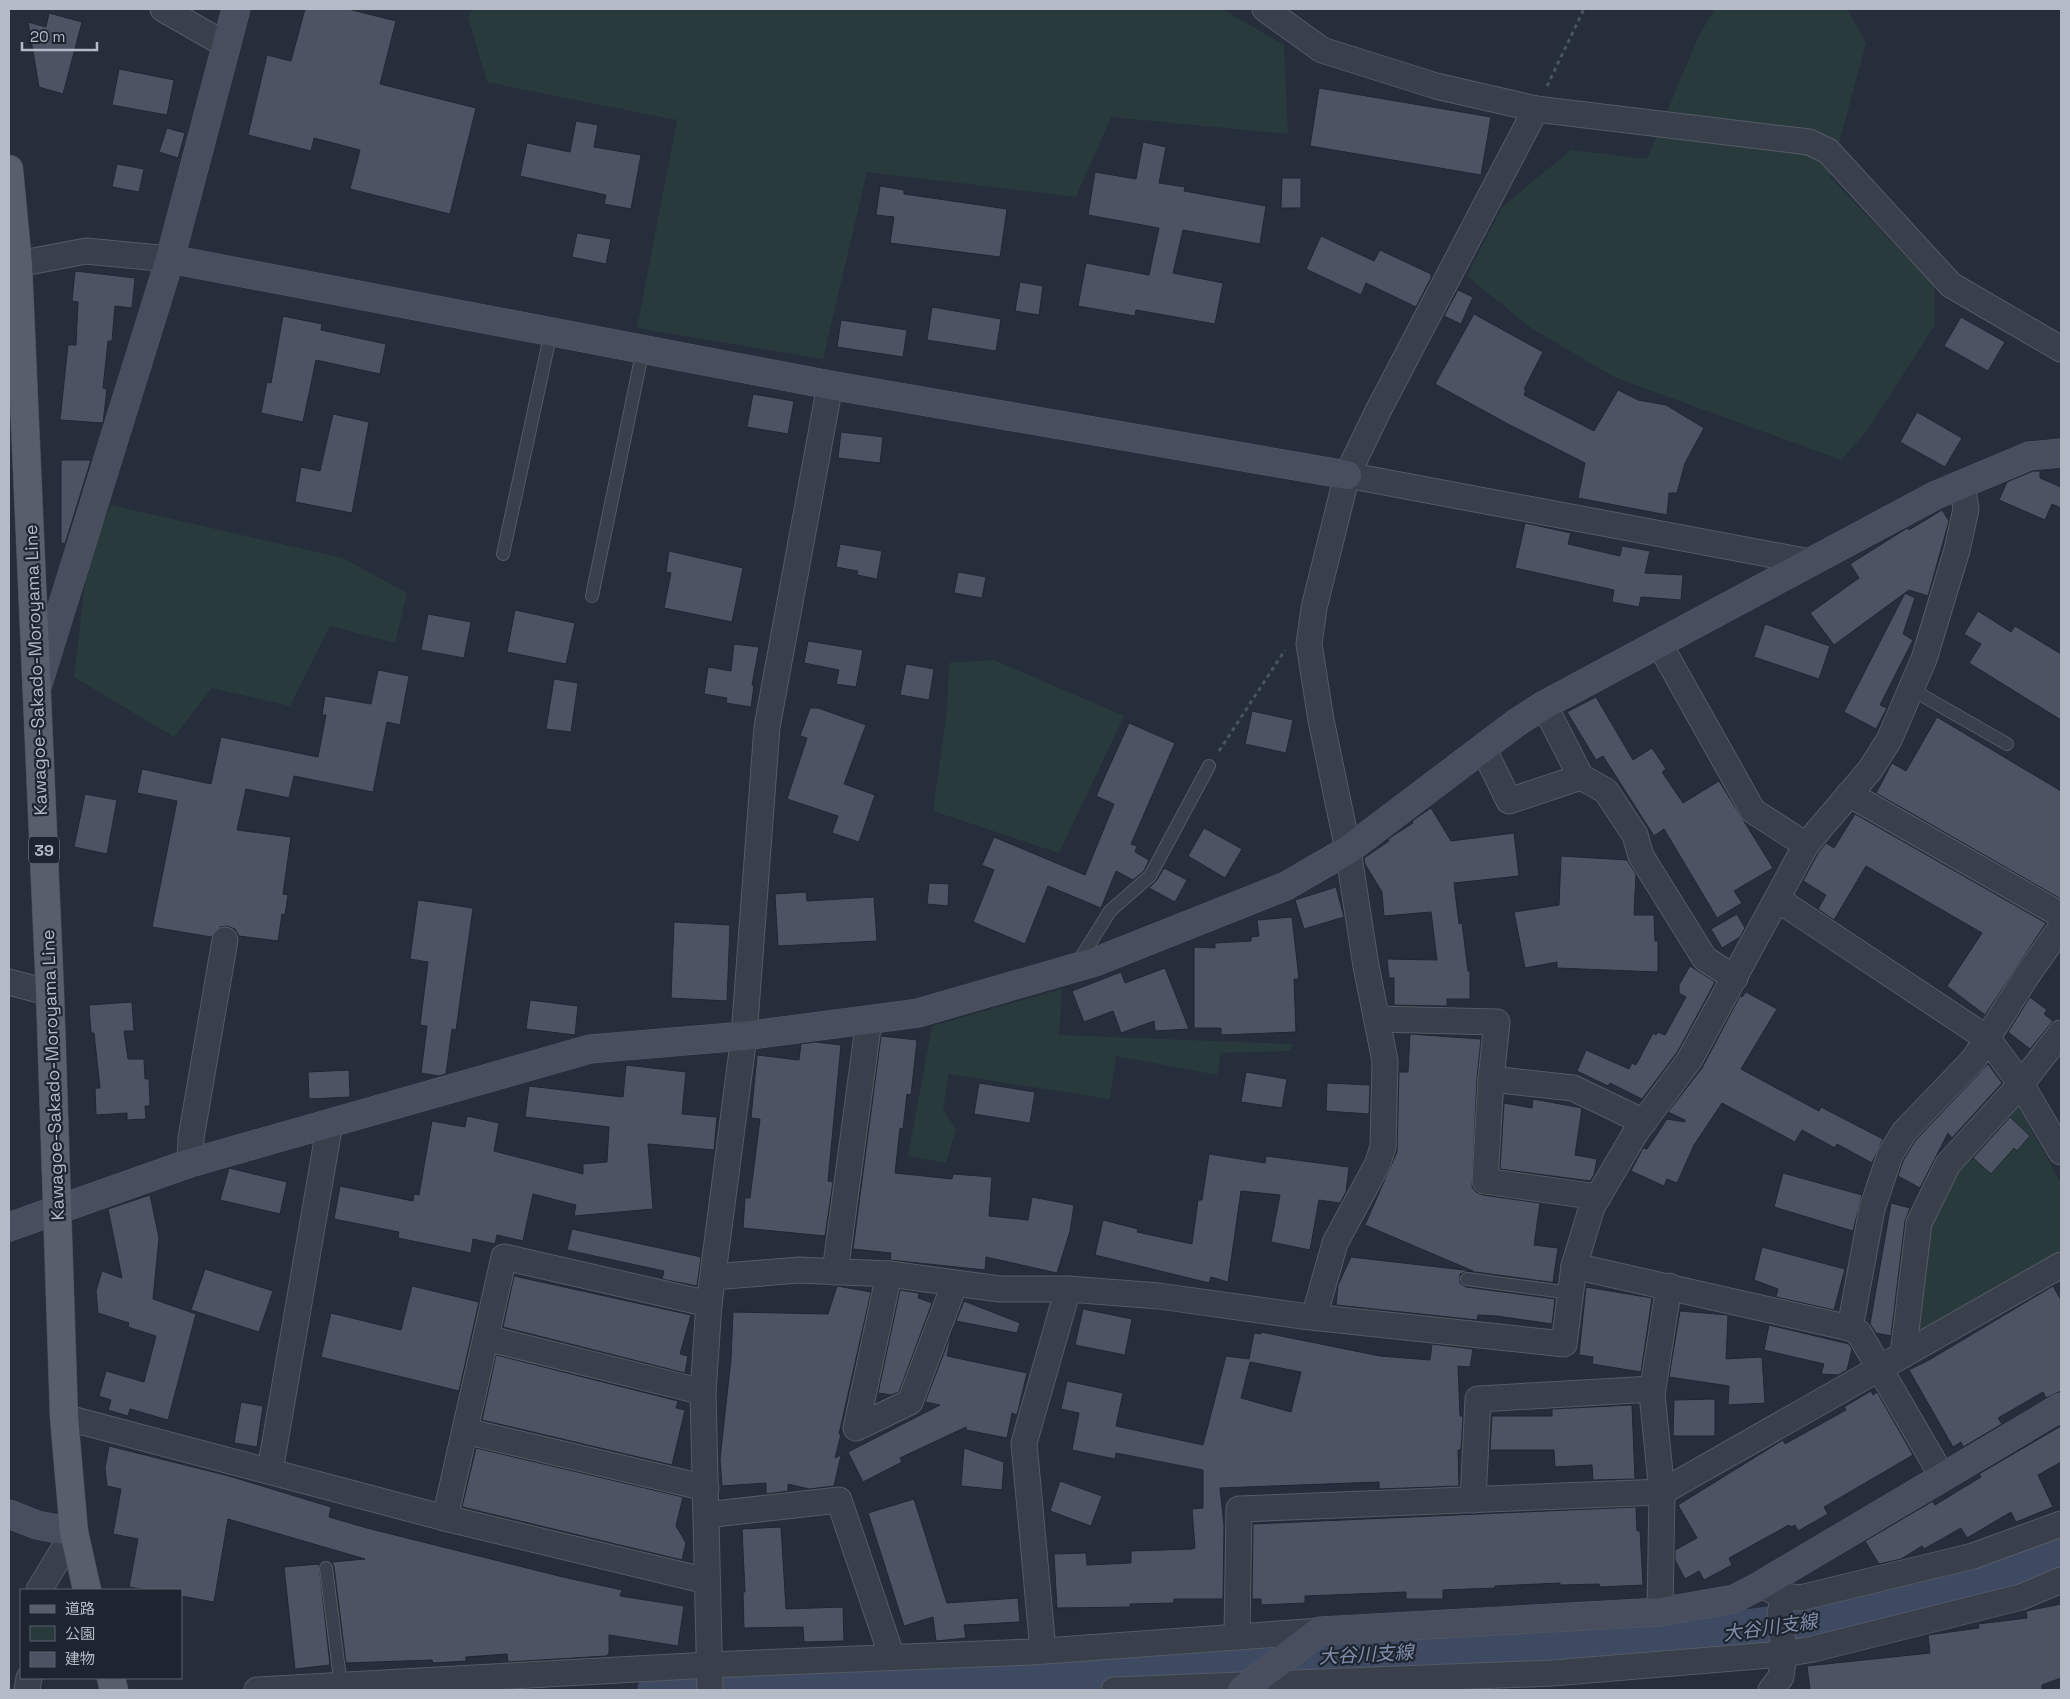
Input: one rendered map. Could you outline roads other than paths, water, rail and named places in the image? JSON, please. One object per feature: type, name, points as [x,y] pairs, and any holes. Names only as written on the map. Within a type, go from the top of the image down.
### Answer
[{"type":"main road","name":"Kawagoe-Sakado-Moroyama Line","points":[[9,169],[37,686],[58,1208],[64,1417],[74,1532]]},
{"type":"main road","name":"39","points":[[74,1532],[87,1589]]},
{"type":"street","points":[[163,9],[226,45]]},
{"type":"street","points":[[37,686],[170,259],[236,9]]},
{"type":"street","points":[[1265,9],[1322,50],[1436,86],[1536,109],[1809,142],[1828,151],[1950,284],[2061,349]]},
{"type":"street","points":[[1314,1317],[1335,1243],[1377,1165],[1383,1147],[1385,1061],[1366,966],[1348,850],[1321,720],[1309,644],[1314,608],[1348,475],[1379,409],[1536,109]]},
{"type":"street","points":[[14,266],[86,251],[170,259],[830,385],[1348,475],[1810,562]]},
{"type":"street","points":[[710,1690],[704,1392],[709,1304],[744,1036],[767,727],[830,385]]},
{"type":"street","points":[[9,1227],[58,1208],[190,1163],[590,1049],[744,1036],[918,1013],[1075,968],[1286,886],[1348,850],[1516,723],[1544,705],[1660,645],[1936,495],[2029,456],[2061,453]]},
{"type":"street","points":[[713,1278],[799,1270],[889,1274],[1000,1289],[1068,1289],[1159,1296],[1314,1317],[1564,1344],[1574,1266],[1592,1208],[1644,1122],[1690,1059],[1736,978],[1806,845],[1870,770],[1889,740],[1924,659],[1957,550],[1966,508],[1962,484]]},
{"type":"street","points":[[1660,645],[1753,810],[1806,845]]},
{"type":"street","points":[[1544,705],[1581,777],[1606,791],[1635,835],[1641,856],[1705,959],[1736,978]]},
{"type":"street","points":[[1483,748],[1510,801],[1581,777]]},
{"type":"street","points":[[1849,794],[2061,915]]},
{"type":"street","points":[[1777,899],[1988,1039],[2058,1139]]},
{"type":"street","points":[[1850,1328],[1872,1209],[1890,1155],[1904,1132],[1974,1059],[2026,977],[2061,927]]},
{"type":"street","points":[[190,1163],[191,1138],[225,940]]},
{"type":"street","points":[[9,982],[50,993]]},
{"type":"street","points":[[1378,1019],[1497,1022],[1491,1079],[1486,1181],[1598,1197]]},
{"type":"street","points":[[835,1272],[869,1020]]},
{"type":"street","points":[[1903,1355],[1919,1223],[1948,1164],[2021,1084],[2061,1033]]},
{"type":"street","points":[[1491,1079],[1573,1088],[1644,1122]]},
{"type":"street","points":[[270,1471],[330,1123]]},
{"type":"street","points":[[446,1518],[504,1257],[709,1304]]},
{"type":"street","points":[[1237,1637],[1239,1509],[1662,1492],[2061,1265]]},
{"type":"street","points":[[1574,1266],[1850,1328],[1859,1333],[1942,1476]]},
{"type":"street","points":[[889,1274],[856,1428],[910,1402],[955,1283]]},
{"type":"street","points":[[1660,1612],[1662,1492],[1653,1389],[1669,1286]]},
{"type":"street","points":[[1043,1650],[1024,1443],[1068,1289]]},
{"type":"street","points":[[486,1338],[704,1392]]},
{"type":"street","points":[[1473,1500],[1478,1399],[1653,1389]]},
{"type":"street","points":[[1775,1599],[1942,1476],[2061,1407]]},
{"type":"street","points":[[64,1417],[446,1518],[708,1581]]},
{"type":"street","points":[[465,1431],[706,1488]]},
{"type":"street","points":[[706,1515],[839,1500],[892,1657]]},
{"type":"street","points":[[9,1514],[38,1525],[74,1532],[40,1589]]},
{"type":"street","points":[[257,1690],[709,1665],[1043,1650],[1320,1631],[1660,1612],[1734,1599],[1800,1598],[1973,1556],[2061,1524]]},
{"type":"street","points":[[1114,1690],[1459,1684],[1783,1648],[1813,1649],[2021,1597],[2061,1580]]},
{"type":"street","points":[[1771,1690],[1781,1677],[1783,1648],[1775,1599]]},
{"type":"street","points":[[1247,1687],[1320,1631]]},
{"type":"lane","points":[[503,554],[551,332]]},
{"type":"lane","points":[[592,596],[642,349]]},
{"type":"lane","points":[[1911,689],[2007,744]]},
{"type":"lane","points":[[1075,968],[1110,911],[1150,876],[1210,766]]},
{"type":"lane","points":[[1467,1279],[1571,1293]]},
{"type":"lane","points":[[326,1568],[341,1686]]},
{"type":"waterway","name":"大谷川支線","points":[[660,1690],[1244,1662],[1712,1636],[1802,1625],[1982,1577],[2061,1550]]}]
